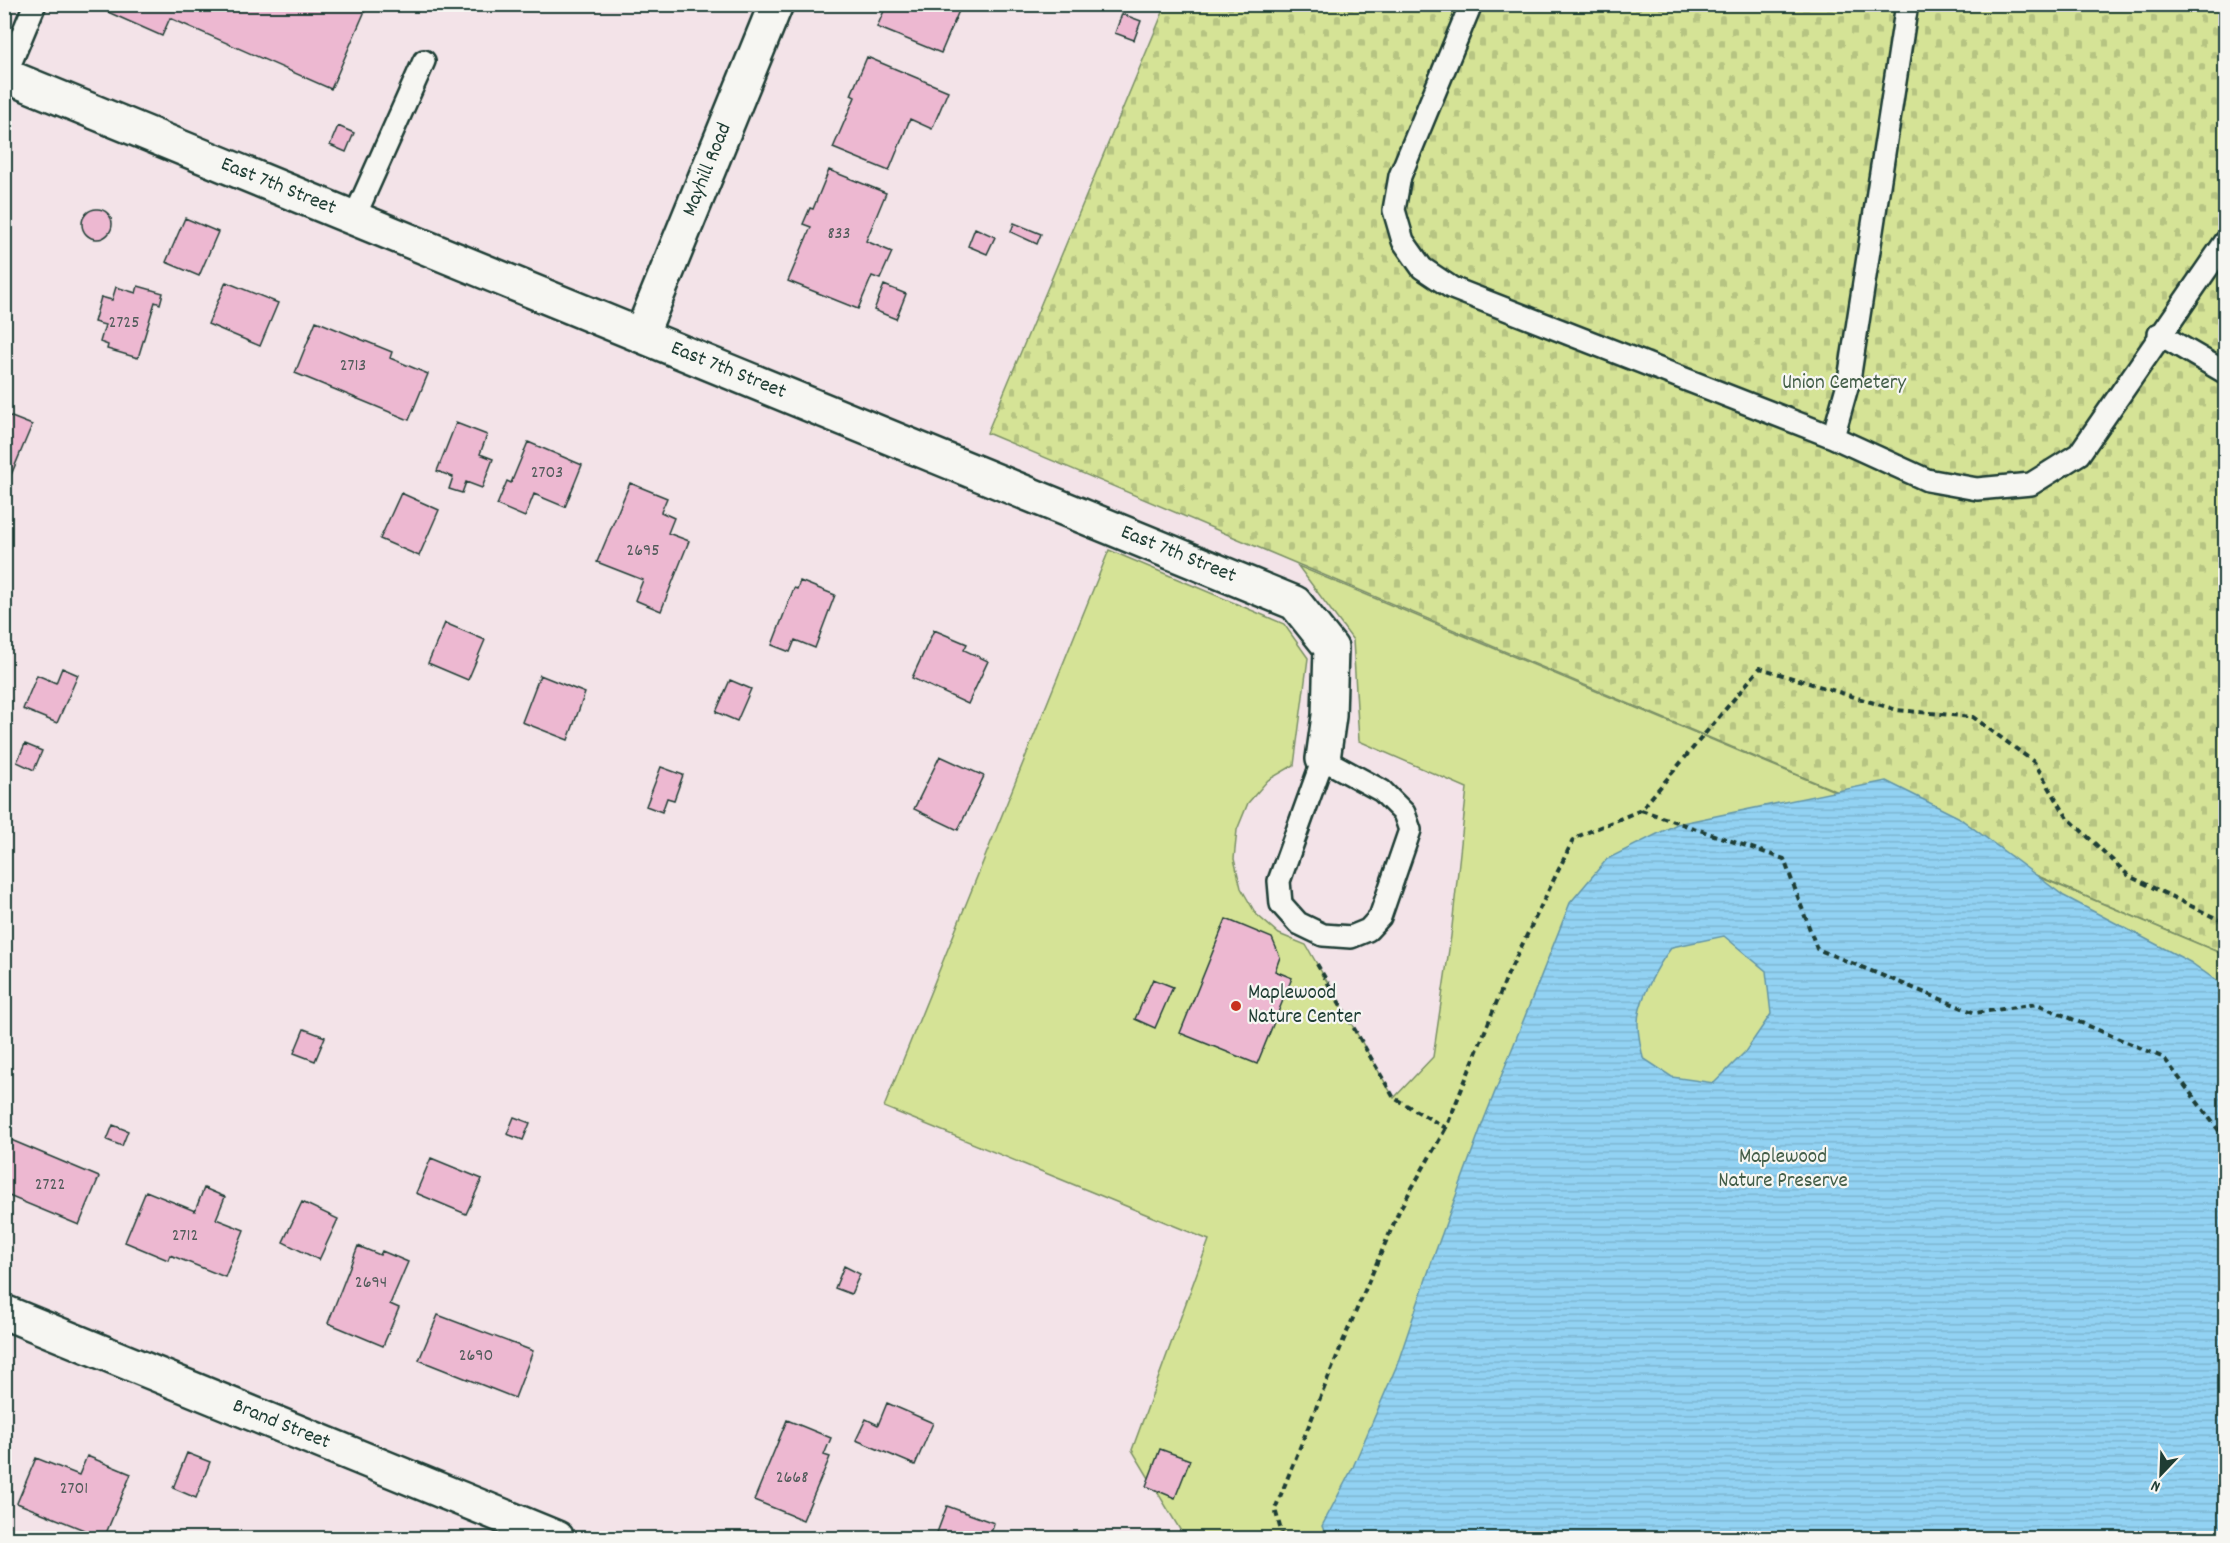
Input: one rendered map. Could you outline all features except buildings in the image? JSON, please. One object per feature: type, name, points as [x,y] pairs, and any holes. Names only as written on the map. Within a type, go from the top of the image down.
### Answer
[{"type":"street","name":"Mayhill Road","points":[[641,335],[776,4]]},
{"type":"street","name":"East 7th Street","points":[[5,76],[1295,603],[1331,648],[1329,716],[1323,759]]},
{"type":"street","name":"Brand Street","points":[[4,1312],[557,1539]]},
{"type":"lane","points":[[5,76],[35,4]]},
{"type":"lane","points":[[1471,4],[1400,176],[1394,210],[1403,241],[1422,268],[1452,288],[1833,437],[1927,480],[1977,489],[2031,484],[2079,454],[2159,334],[2226,242]]},
{"type":"lane","points":[[1833,437],[1849,380],[1906,4]]},
{"type":"lane","points":[[354,219],[424,61]]},
{"type":"lane","points":[[2159,334],[2226,373]]},
{"type":"lane","points":[[1323,759],[1382,791],[1404,813],[1410,830],[1380,916],[1368,930],[1351,937],[1323,935],[1298,923],[1281,904],[1279,881],[1323,759]]},
{"type":"path","points":[[1282,1539],[1275,1509],[1344,1338],[1400,1209],[1446,1128],[1508,974],[1574,838],[1641,810],[1760,668],[1897,710],[1973,717],[2034,762],[2067,817],[2129,876],[2226,923]]},
{"type":"path","points":[[1641,810],[1784,859],[1816,949],[1975,1013],[2037,1004],[2164,1058],[2226,1140]]},
{"type":"path","points":[[1312,955],[1394,1098],[1446,1128]]},
{"type":"green space","name":"Union Cemetery","points":[[1166,5],[2225,5],[2225,955],[987,433]]},
{"type":"green space","name":"Maplewood Nature Preserve","points":[[1109,550],[1284,624],[1308,658],[1294,765],[1268,780],[1248,803],[1237,830],[1234,859],[1241,888],[1256,914],[1279,934],[1306,945],[1394,1098],[1433,1057],[1451,936],[1467,788],[1359,741],[1353,640],[1298,566],[2225,955],[2225,1538],[1185,1538],[1132,1450],[1209,1240],[884,1107]]},
{"type":"water","name":"Maplewood Nature Preserve","points":[[1886,781],[1958,817],[2064,896],[2190,962],[2225,987],[2225,1538],[1327,1538],[1322,1526],[1353,1467],[1397,1365],[1483,1122],[1570,903],[1607,859],[1677,824]],"holes":[[[1724,936],[1766,971],[1771,1014],[1745,1052],[1714,1083],[1672,1077],[1643,1058],[1638,1029],[1641,1006],[1655,973],[1672,947]]]},
{"type":"place","name":"Maplewood Nature Center","points":[[1236,1006]]}]
